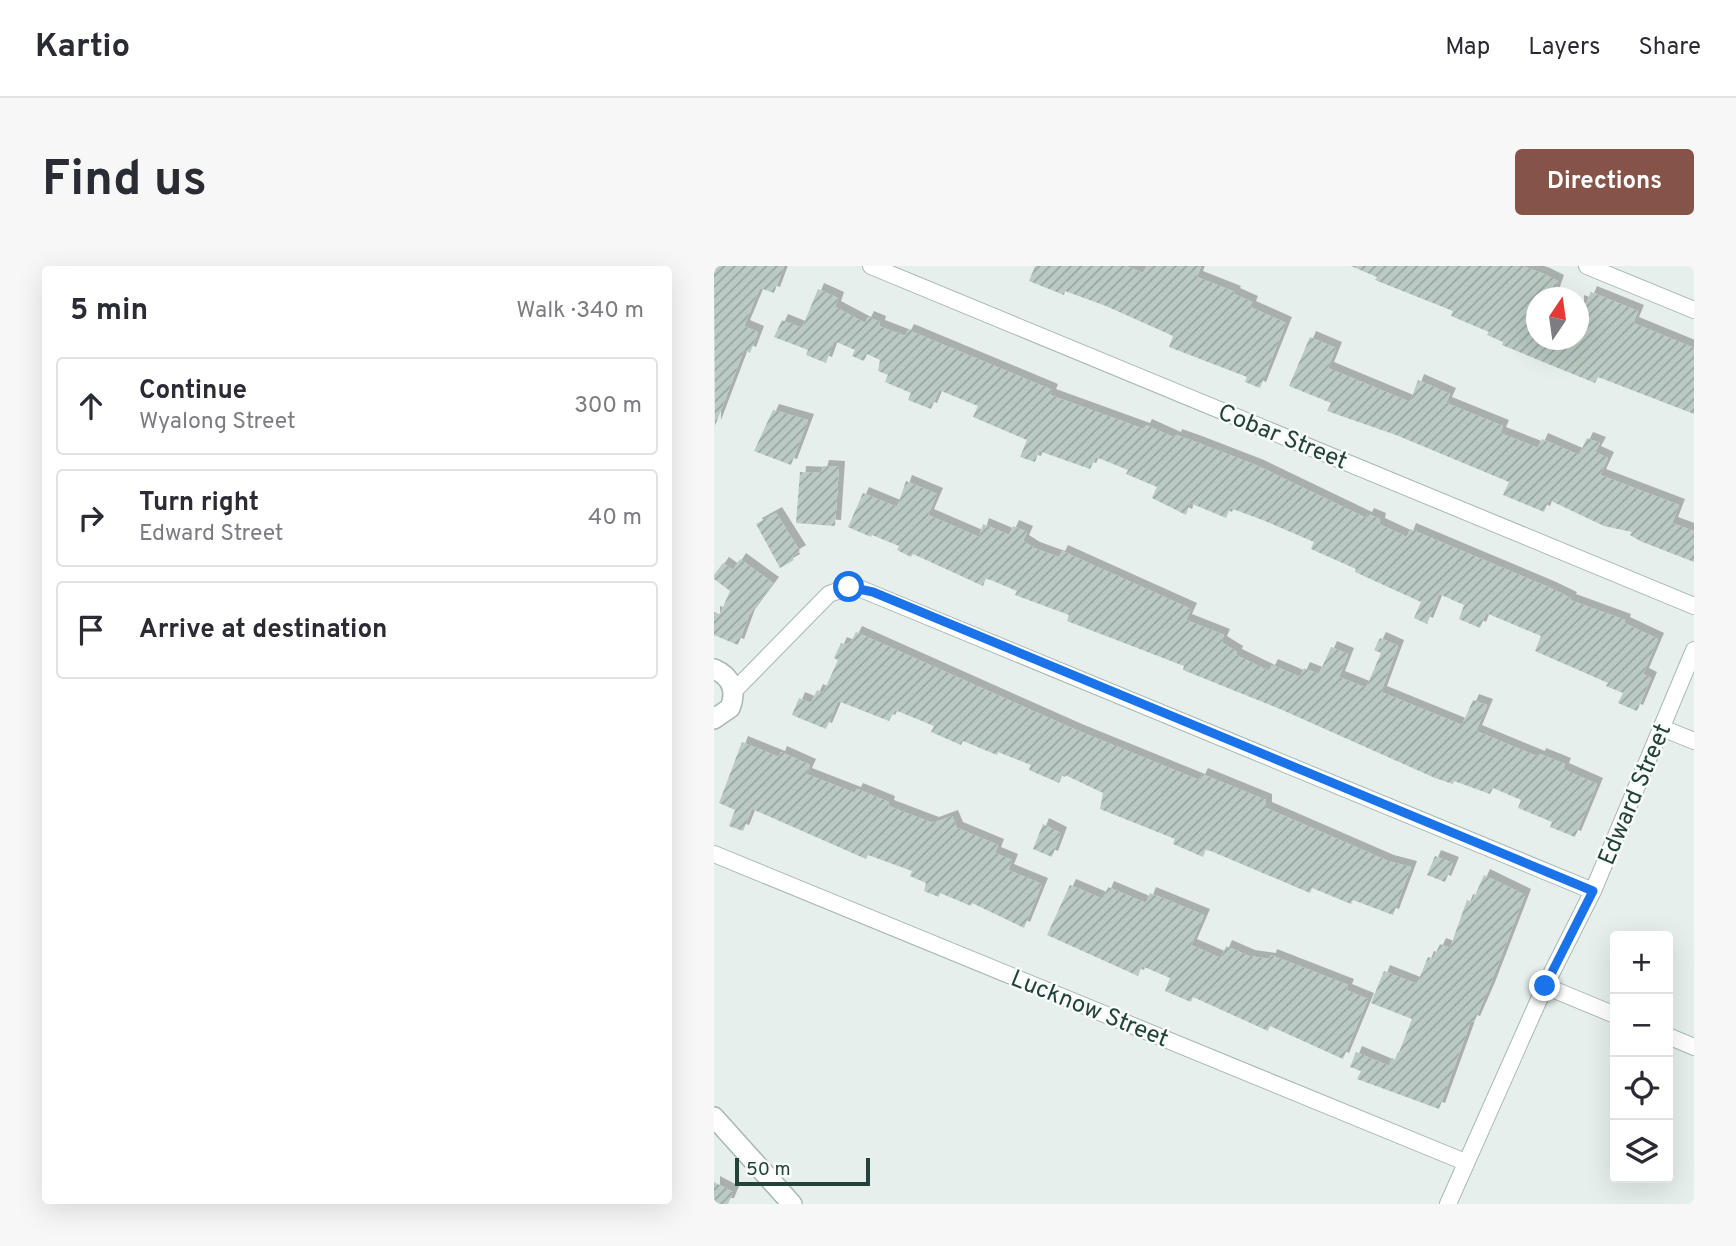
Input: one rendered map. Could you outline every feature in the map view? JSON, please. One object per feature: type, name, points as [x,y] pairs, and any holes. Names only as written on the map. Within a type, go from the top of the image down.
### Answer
[{"type":"street","name":"Cobar Street","points":[[871,266],[1694,606]]},
{"type":"street","points":[[1587,266],[1694,310]]},
{"type":"street","points":[[733,692],[829,594],[849,587],[861,589],[1593,891]]},
{"type":"street","name":"Edward Street","points":[[1448,1204],[1545,986],[1593,891],[1694,650]]},
{"type":"street","points":[[714,669],[727,677],[733,692],[730,708],[714,719]]},
{"type":"street","points":[[1662,728],[1694,741]]},
{"type":"street","name":"Lucknow Street","points":[[714,854],[1465,1162]]},
{"type":"street","points":[[1545,986],[1610,1013]]},
{"type":"street","points":[[1673,1038],[1694,1047]]},
{"type":"street","points":[[714,1117],[792,1204]]},
{"type":"building","points":[[717,266],[784,266],[774,293],[760,288],[744,326],[758,332],[750,353],[744,350],[715,426],[714,273]]},
{"type":"building","points":[[1035,266],[1126,266],[1143,273],[1147,266],[1201,266],[1197,277],[1235,292],[1234,294],[1252,302],[1250,307],[1286,323],[1260,388],[1245,382],[1247,377],[1169,347],[1173,336],[1106,306],[1065,291],[1064,295],[1029,281]]},
{"type":"building","points":[[1351,266],[1522,266],[1544,274],[1558,281],[1556,287],[1526,287],[1526,350],[1589,350],[1591,292],[1638,311],[1633,323],[1694,348],[1694,414],[1598,377],[1595,383],[1502,345],[1503,342],[1487,335],[1489,332],[1451,316],[1453,311],[1375,280],[1377,277]]},
{"type":"building","points":[[818,289],[838,298],[835,307],[865,323],[868,317],[880,322],[879,326],[905,336],[908,330],[1052,390],[1050,395],[1144,429],[1146,425],[1175,438],[1176,435],[1258,466],[1366,518],[1368,514],[1380,519],[1379,524],[1407,537],[1410,529],[1548,587],[1571,598],[1570,600],[1625,620],[1624,623],[1658,639],[1643,674],[1651,678],[1637,711],[1618,703],[1623,693],[1606,686],[1608,683],[1535,651],[1541,636],[1486,613],[1480,628],[1459,619],[1464,605],[1439,594],[1427,624],[1414,618],[1421,602],[1311,549],[1314,542],[1230,508],[1226,518],[1190,503],[1186,515],[1152,498],[1157,487],[1126,474],[1128,470],[1096,457],[1090,469],[1039,451],[1035,462],[1020,457],[1027,440],[973,417],[978,406],[939,390],[931,409],[908,400],[911,393],[885,382],[888,375],[878,371],[880,360],[867,354],[864,361],[852,356],[855,350],[834,341],[826,363],[806,355],[808,350],[774,337],[782,320],[802,328]]},
{"type":"building","points":[[1310,337],[1336,348],[1328,368],[1410,402],[1418,380],[1450,394],[1446,403],[1503,426],[1500,433],[1538,448],[1542,439],[1579,455],[1587,438],[1600,443],[1595,452],[1608,458],[1600,475],[1679,505],[1672,523],[1694,531],[1694,562],[1640,541],[1630,535],[1632,532],[1604,526],[1549,500],[1544,512],[1503,495],[1509,482],[1396,435],[1327,411],[1331,403],[1289,386]]},
{"type":"building","points":[[773,410],[808,420],[791,465],[754,451]]},
{"type":"building","points":[[823,466],[839,467],[835,526],[796,523],[800,472],[821,473]]},
{"type":"building","points":[[906,481],[937,494],[928,515],[979,537],[983,524],[1009,535],[1013,526],[1027,532],[1023,541],[1034,548],[1059,557],[1062,551],[1191,609],[1186,620],[1224,635],[1221,642],[1237,652],[1236,655],[1269,671],[1272,665],[1300,677],[1304,668],[1319,674],[1331,647],[1348,654],[1339,677],[1366,688],[1381,653],[1374,650],[1380,638],[1398,646],[1381,692],[1462,725],[1473,700],[1487,705],[1476,731],[1539,757],[1540,754],[1565,764],[1563,769],[1597,784],[1575,837],[1550,827],[1552,822],[1518,808],[1521,800],[1493,788],[1490,794],[1454,781],[1453,784],[1435,778],[1280,709],[1183,670],[1184,666],[1067,621],[1069,615],[1015,595],[1017,591],[986,578],[983,586],[913,554],[911,557],[897,550],[899,546],[848,527],[863,493],[897,507]]},
{"type":"building","points":[[776,513],[800,551],[792,556],[794,560],[780,568],[756,524]]},
{"type":"building","points":[[740,559],[773,583],[749,615],[738,645],[714,635],[714,612],[720,614],[730,591],[714,579],[714,575],[723,563],[733,570]]},
{"type":"building","points":[[856,632],[1076,730],[1199,780],[1202,774],[1266,800],[1266,808],[1388,861],[1411,867],[1393,915],[1353,900],[1351,904],[1312,888],[1310,893],[1206,849],[1203,857],[1173,844],[1175,839],[1100,809],[1103,793],[1063,774],[1059,783],[1029,770],[1031,765],[998,752],[997,755],[963,741],[961,745],[931,732],[934,726],[895,710],[889,721],[838,701],[826,729],[792,715],[799,698],[811,703],[817,690],[823,693],[838,660],[834,658],[841,643],[846,645],[851,642]]},
{"type":"building","points":[[742,742],[779,757],[781,752],[810,765],[806,774],[855,793],[857,789],[889,802],[888,806],[933,823],[952,816],[957,828],[998,845],[995,853],[1012,860],[1008,870],[1042,884],[1024,928],[972,903],[971,906],[940,893],[939,897],[924,891],[926,883],[910,876],[912,871],[868,855],[866,859],[752,809],[743,831],[729,826],[735,810],[719,803]]},
{"type":"building","points":[[1043,824],[1061,833],[1052,857],[1033,849]]},
{"type":"building","points":[[1435,856],[1453,863],[1445,882],[1427,875]]},
{"type":"building","points":[[1484,875],[1525,895],[1489,988],[1474,1022],[1471,1021],[1439,1109],[1357,1079],[1361,1071],[1350,1067],[1356,1052],[1389,1066],[1392,1058],[1396,1060],[1412,1019],[1371,1003],[1384,971],[1417,984],[1428,957],[1433,959],[1440,944],[1450,948],[1467,900],[1472,902]]},
{"type":"building","points":[[1070,885],[1103,899],[1108,887],[1146,903],[1150,893],[1204,915],[1191,945],[1221,958],[1226,946],[1249,956],[1270,959],[1271,955],[1348,985],[1346,990],[1368,999],[1343,1059],[1270,1026],[1268,1031],[1193,997],[1191,1002],[1165,991],[1170,978],[1142,966],[1138,976],[1047,935]]},
{"type":"building","points":[[714,1182],[733,1192],[728,1204],[714,1204]]},
{"type":"route","points":[[849,587],[873,592],[1593,891],[1545,986]]}]
